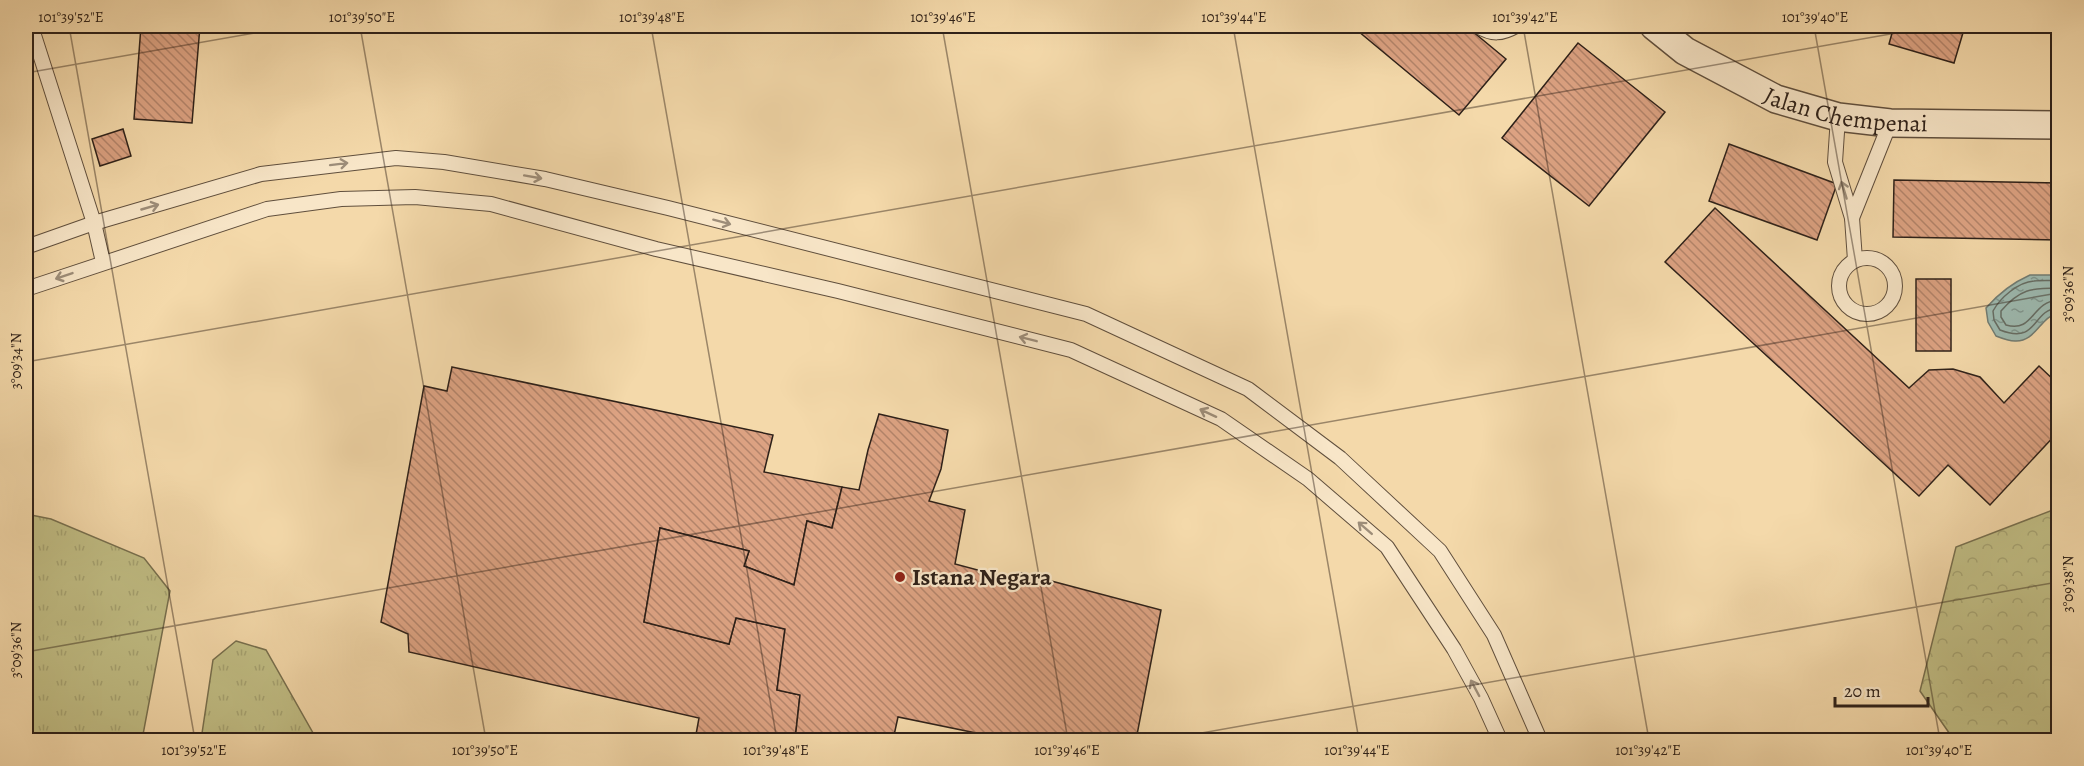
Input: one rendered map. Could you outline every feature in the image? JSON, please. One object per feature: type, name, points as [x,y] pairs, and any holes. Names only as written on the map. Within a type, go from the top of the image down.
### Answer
[{"type":"street","name":"Jalan Chempenai","points":[[1654,26],[1685,51],[1776,99],[1838,117],[1890,123],[2058,125]]},
{"type":"lane","points":[[31,26],[104,262]]},
{"type":"lane","points":[[1478,26],[1487,32],[1503,33],[1516,26]]},
{"type":"lane","points":[[1838,117],[1835,162],[1852,218],[1855,260]]},
{"type":"lane","points":[[1852,218],[1890,123]]},
{"type":"lane","points":[[26,247],[93,223],[261,174],[396,158],[444,162],[545,179],[1086,314],[1248,389],[1340,458],[1440,550],[1494,635],[1539,741]]},
{"type":"lane","points":[[26,289],[267,209],[341,199],[415,197],[491,204],[656,249],[838,291],[1071,350],[1221,419],[1308,479],[1387,548],[1454,649],[1500,741]]},
{"type":"lane","points":[[1863,258],[1881,261],[1893,274],[1894,292],[1885,307],[1877,312],[1868,314],[1850,308],[1839,292],[1841,274],[1855,260],[1863,258]]},
{"type":"green space","points":[[2058,508],[2058,740],[1954,740],[1920,691],[1956,547]]},
{"type":"green space","points":[[26,514],[51,519],[144,558],[170,591],[142,740],[26,740]]},
{"type":"green space","points":[[236,641],[266,650],[317,740],[201,740],[213,660]]},
{"type":"water","points":[[2030,275],[2058,275],[2058,313],[2047,319],[2028,338],[2015,341],[1996,336],[1988,322],[1986,308],[2006,289]]},
{"type":"building","points":[[141,26],[200,26],[192,123],[134,119]]},
{"type":"building","points":[[1352,26],[1466,26],[1506,59],[1459,115]]},
{"type":"building","points":[[1894,26],[1965,26],[1954,63],[1889,44]]},
{"type":"building","points":[[1578,43],[1665,112],[1589,206],[1502,138]]},
{"type":"building","points":[[123,129],[131,156],[100,166],[92,139]]},
{"type":"building","points":[[1729,144],[1837,184],[1817,240],[1709,201]]},
{"type":"building","points":[[1894,180],[2058,183],[2058,240],[1893,237]]},
{"type":"building","points":[[1715,208],[1909,388],[1929,370],[1953,369],[1980,377],[2004,403],[2039,366],[2058,384],[2058,432],[1990,505],[1948,465],[1919,496],[1665,262]]},
{"type":"building","points":[[1916,279],[1951,279],[1951,351],[1916,351]]},
{"type":"building","points":[[452,367],[773,435],[764,472],[842,487],[832,528],[807,521],[794,585],[744,566],[749,551],[660,528],[644,622],[729,644],[736,618],[785,629],[777,690],[800,695],[795,740],[695,740],[699,718],[409,652],[408,634],[381,622],[424,386],[447,391]]},
{"type":"building","name":"Istana Negara","points":[[879,414],[948,430],[941,469],[929,501],[965,510],[955,564],[1019,581],[1021,573],[1161,610],[1136,740],[1010,740],[898,717],[893,740],[795,740],[800,695],[777,690],[785,629],[736,618],[729,644],[644,622],[660,528],[749,551],[744,566],[794,585],[807,521],[832,528],[842,487],[859,490]]},
{"type":"place","name":"Istana Negara","points":[[900,577]]}]
